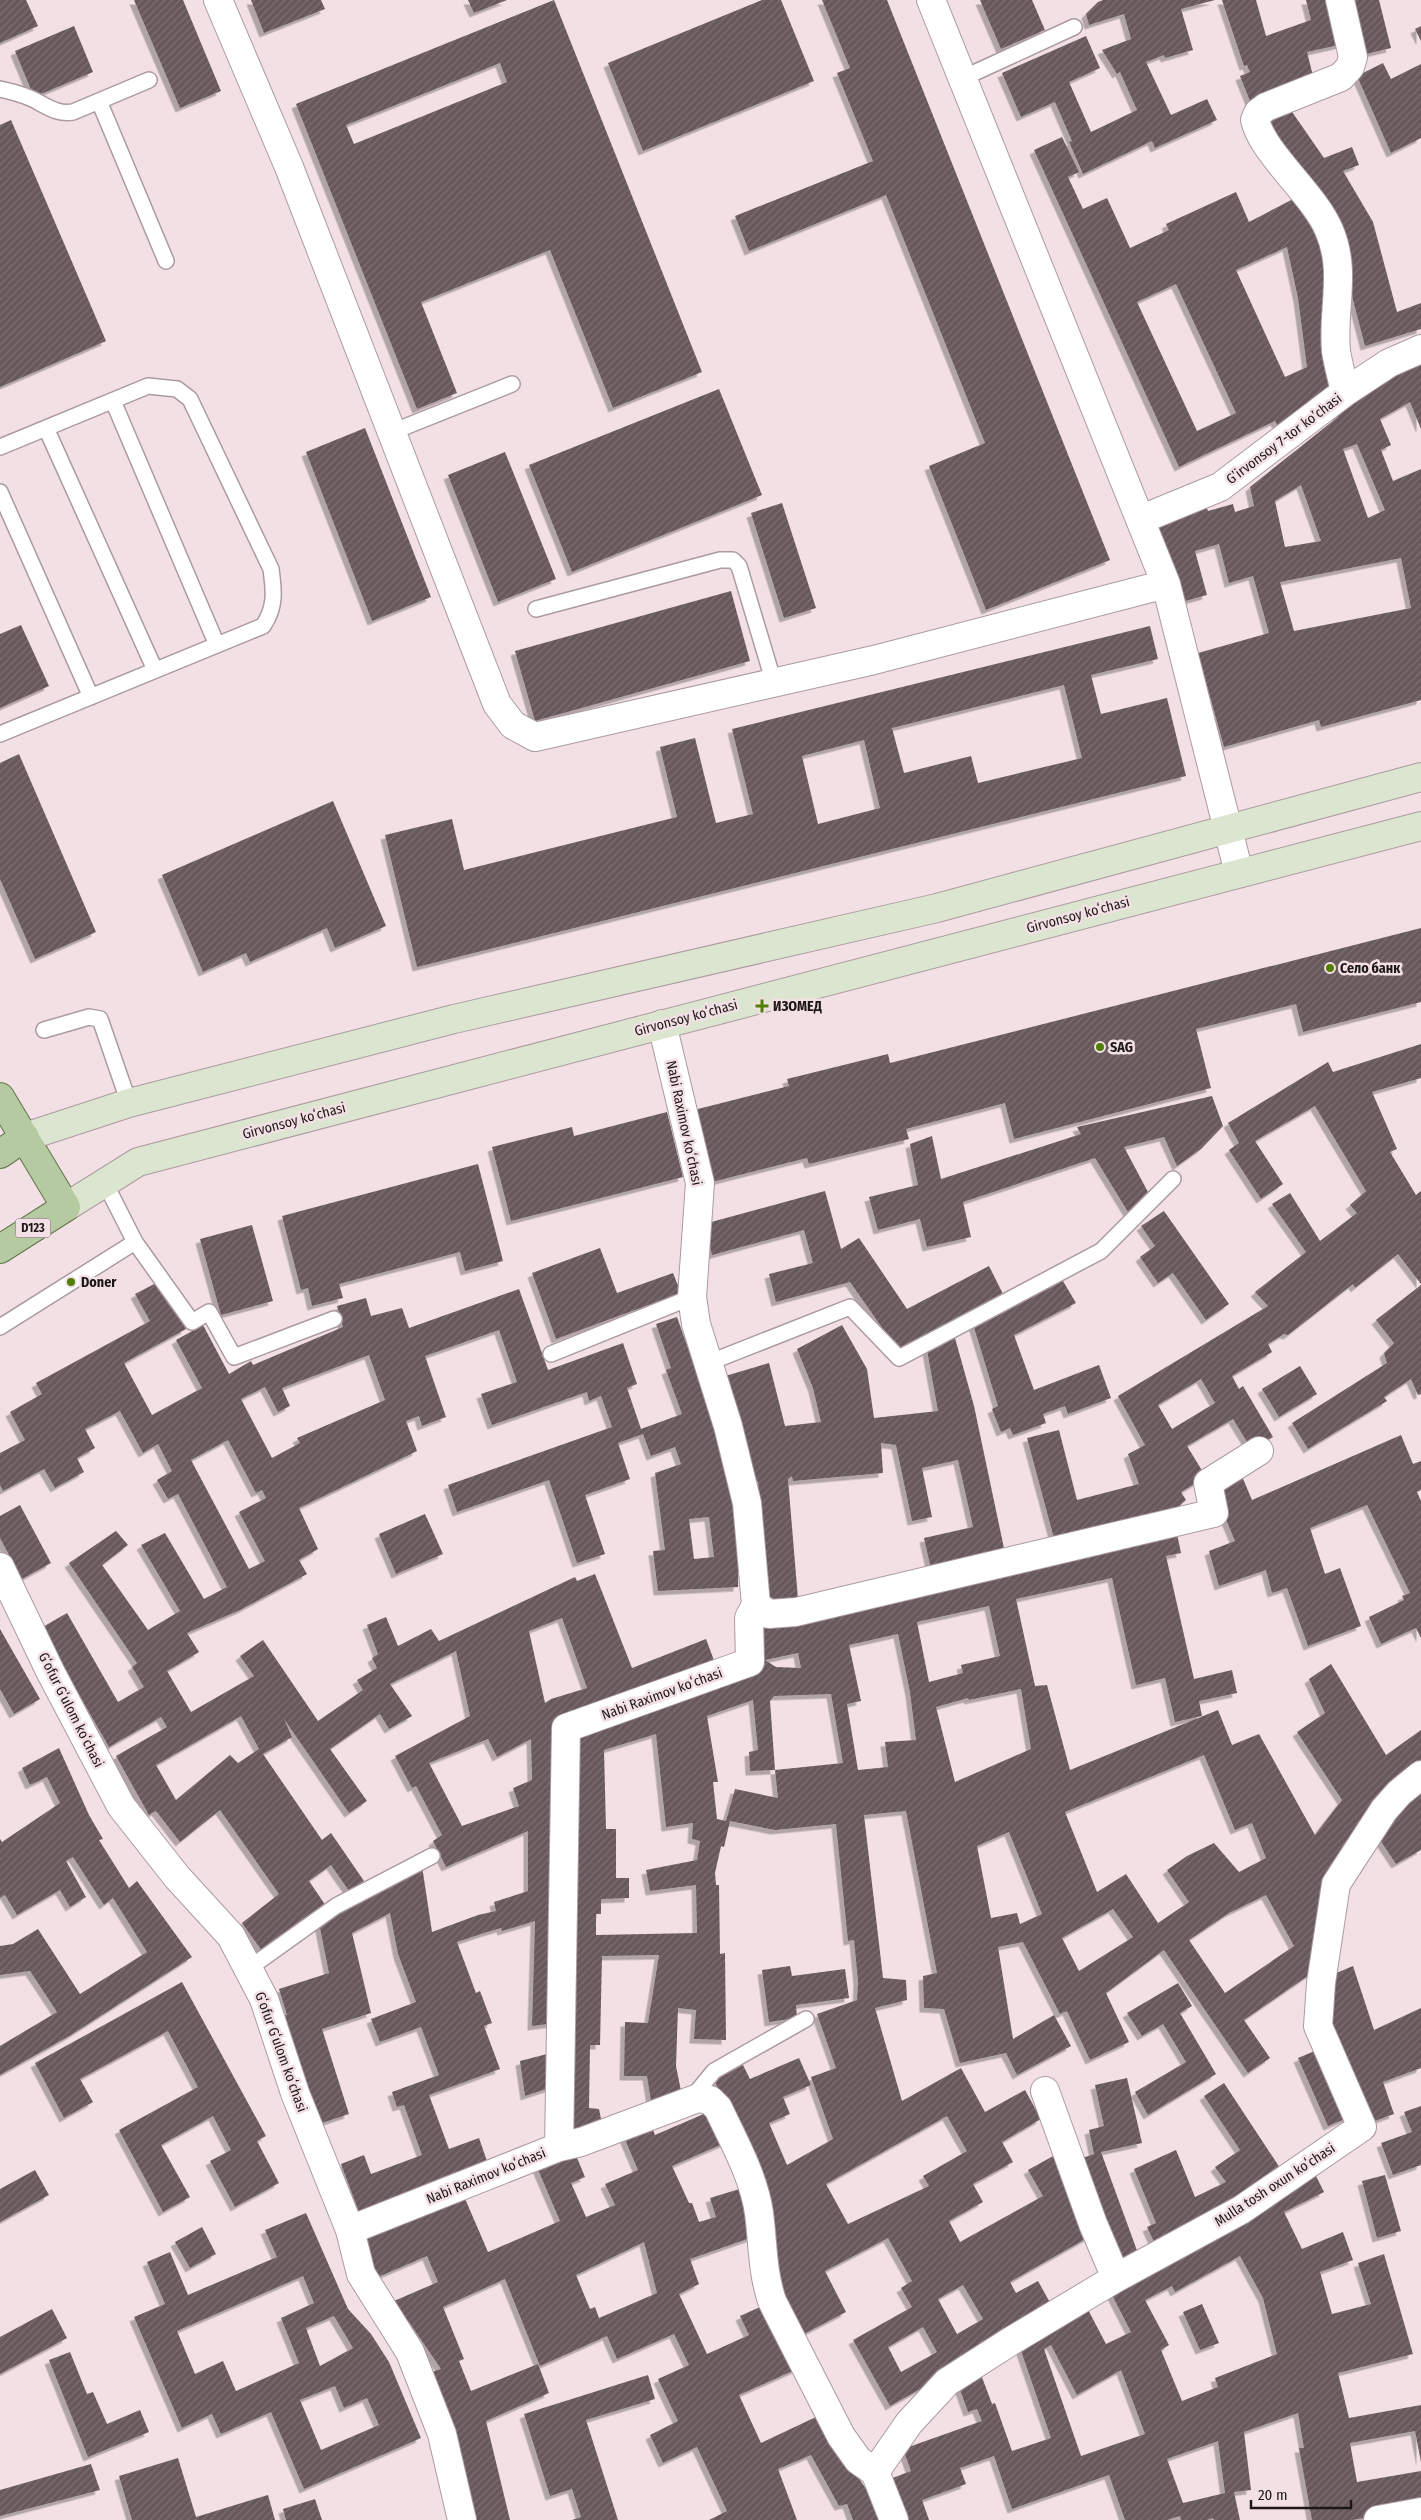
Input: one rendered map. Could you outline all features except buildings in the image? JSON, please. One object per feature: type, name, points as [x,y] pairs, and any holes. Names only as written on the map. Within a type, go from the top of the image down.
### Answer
[{"type":"main road","points":[[0,1154],[25,1137],[130,1103],[454,1019],[937,908],[1421,777]]},
{"type":"main road","name":"Girvonsoy koʻchasi","points":[[0,1250],[138,1162],[1421,826]]},
{"type":"main road","points":[[0,1097],[66,1207]]},
{"type":"street","points":[[218,0],[289,167],[497,704],[513,725],[535,737],[874,660],[1166,584]]},
{"type":"street","points":[[931,0],[1142,519],[1166,584],[1229,828],[1238,873]]},
{"type":"street","points":[[1340,0],[1352,52],[1350,67],[1341,77],[1266,107],[1258,113],[1255,120],[1266,144],[1308,196],[1329,230],[1337,258],[1339,280],[1336,350],[1345,392]]},
{"type":"street","name":"Gʼirvonsoy 7-tor koʼchasi","points":[[1142,519],[1220,488],[1345,392],[1389,363],[1421,349]]},
{"type":"street","name":"Nabi Raximov koʻchasi","points":[[350,2230],[559,2147],[566,1728],[750,1662],[749,1618],[756,1605],[747,1503],[728,1426],[696,1324],[692,1297],[700,1183],[662,1024]]},
{"type":"street","points":[[756,1605],[769,1614],[796,1612],[1214,1513],[1208,1483],[1259,1451]]},
{"type":"street","name":"Gʻofur Gʻulom koʻchasi","points":[[0,1567],[50,1671],[121,1806],[177,1877],[231,1936],[264,1999],[295,2093],[350,2230],[361,2274],[410,2352],[442,2434],[462,2520]]},
{"type":"street","name":"Mulla tosh oxun koʻchasi","points":[[874,2472],[909,2423],[947,2382],[1116,2278],[1241,2210],[1362,2127],[1318,2026],[1321,1983],[1336,1884],[1384,1810],[1398,1793],[1421,1775]]},
{"type":"street","points":[[1045,2091],[1093,2224],[1116,2278]]},
{"type":"street","points":[[559,2147],[581,2142],[698,2098],[710,2100],[718,2108],[750,2181],[759,2212],[764,2277],[772,2301],[841,2436],[858,2460],[874,2472],[894,2520]]},
{"type":"street","points":[[1378,2520],[1421,2512]]},
{"type":"lane","points":[[963,78],[1074,27]]},
{"type":"lane","points":[[0,89],[30,98],[55,112],[64,114],[149,80]]},
{"type":"lane","points":[[99,101],[166,261]]},
{"type":"lane","points":[[392,432],[512,384]]},
{"type":"lane","points":[[0,447],[148,386],[178,390],[190,399],[271,569],[275,596],[270,615],[263,626],[0,734]]},
{"type":"lane","points":[[113,400],[217,645]]},
{"type":"lane","points":[[46,428],[155,670]]},
{"type":"lane","points":[[0,492],[91,697]]},
{"type":"lane","points":[[536,609],[720,560],[733,560],[739,566],[774,683]]},
{"type":"lane","points":[[44,1030],[89,1017],[100,1019],[130,1103]]},
{"type":"lane","points":[[708,1363],[850,1307],[899,1358],[1101,1251],[1173,1179]]},
{"type":"lane","points":[[105,1183],[135,1242],[192,1322],[208,1312],[234,1357],[334,1319]]},
{"type":"lane","points":[[0,1327],[135,1242]]},
{"type":"lane","points":[[551,1354],[692,1297]]},
{"type":"lane","points":[[248,1969],[336,1906],[432,1856]]},
{"type":"lane","points":[[689,2101],[714,2071],[806,2019]]},
{"type":"place","name":"Село банк","points":[[1330,968]]},
{"type":"place","name":"ИЗОМЕД","points":[[762,1006]]},
{"type":"place","name":"SAG","points":[[1100,1047]]},
{"type":"place","name":"Doner","points":[[71,1282]]}]
